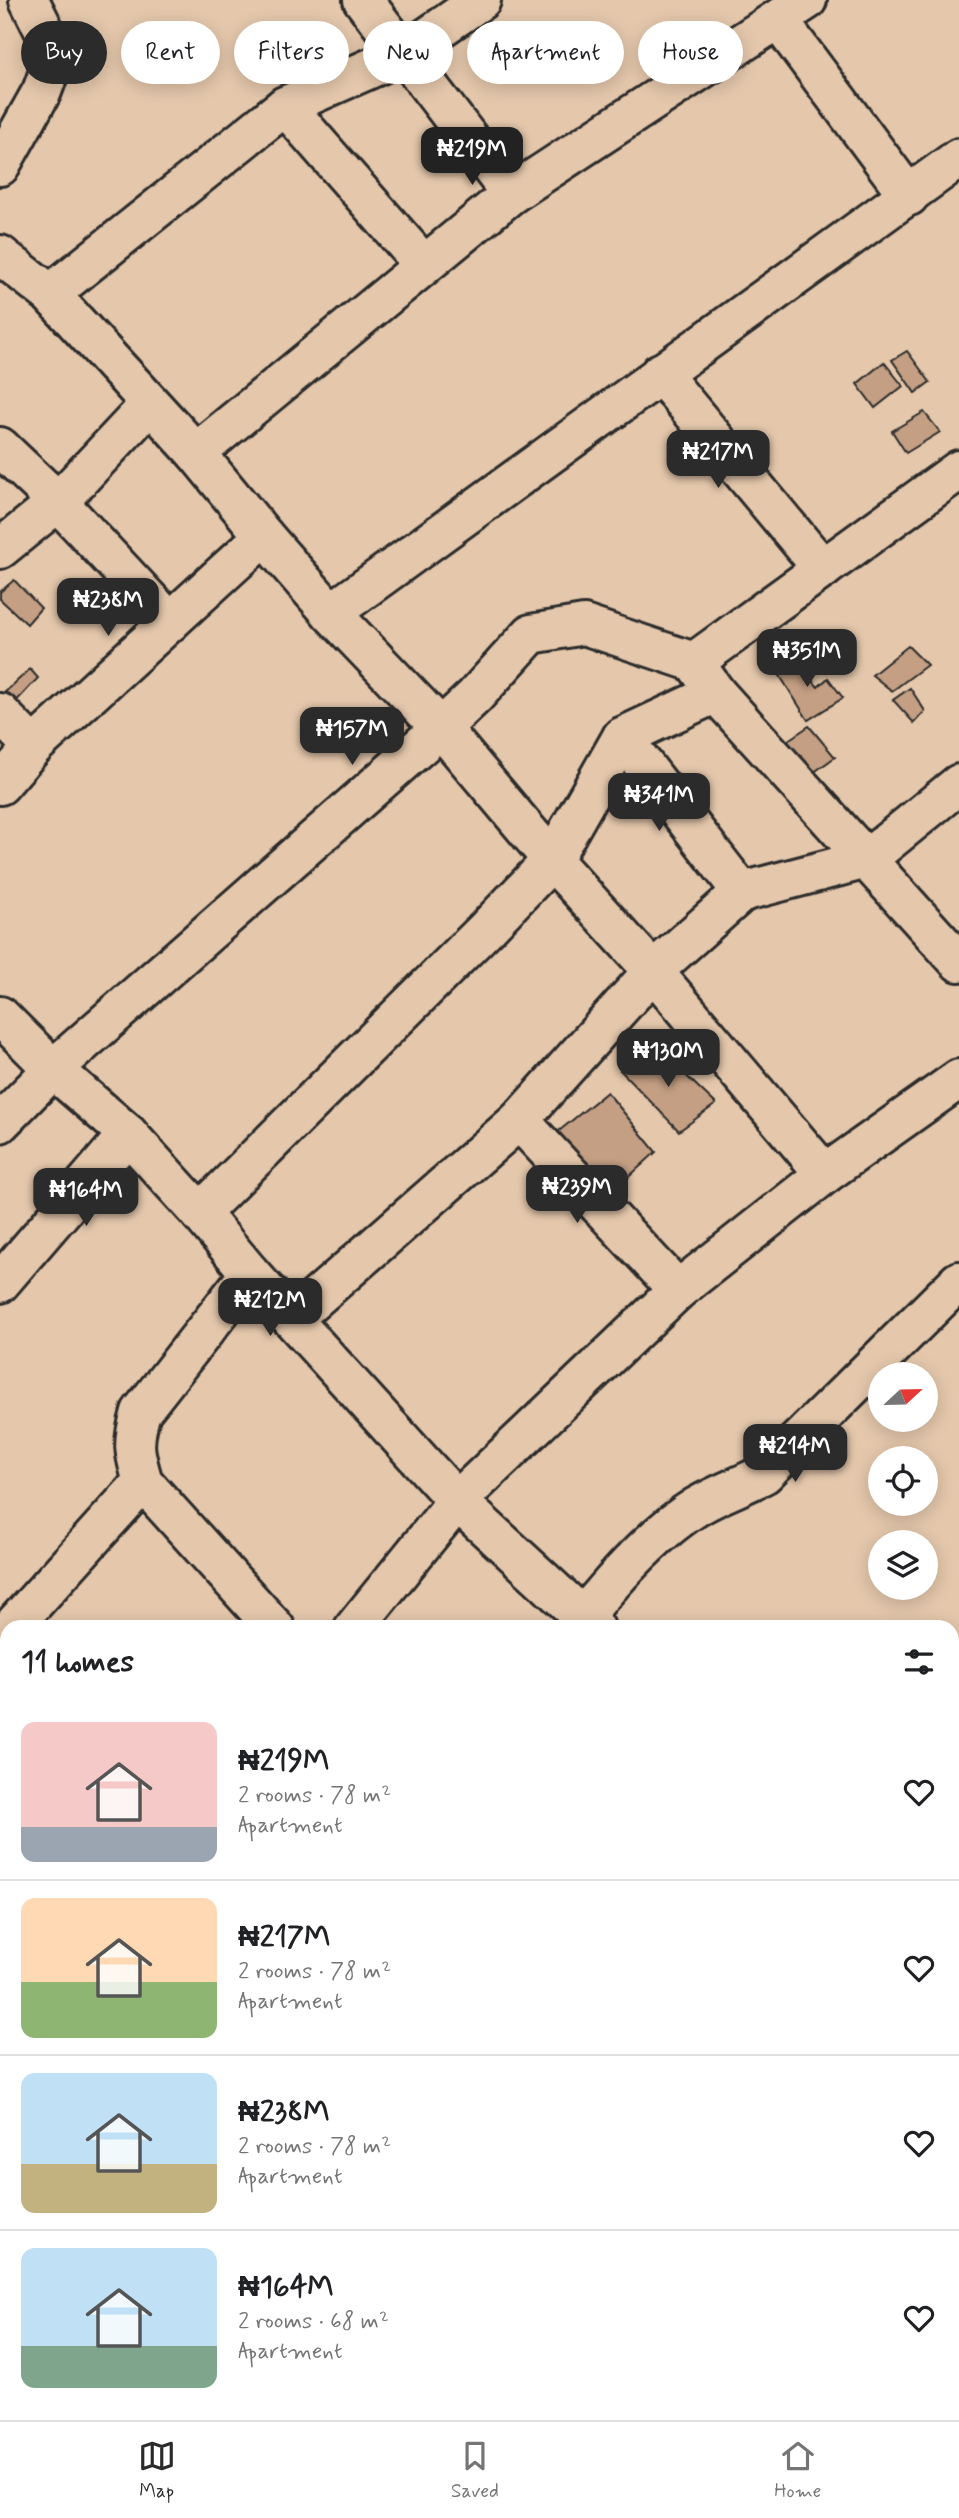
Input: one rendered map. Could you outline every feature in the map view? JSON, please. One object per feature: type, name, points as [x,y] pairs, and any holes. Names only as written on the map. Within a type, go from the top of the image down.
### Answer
[{"type":"street","points":[[0,166],[42,91],[52,64],[48,38],[29,0]]},
{"type":"street","points":[[363,0],[379,21]]},
{"type":"street","points":[[451,21],[481,0]]},
{"type":"street","points":[[196,453],[511,194],[793,10],[909,196]]},
{"type":"street","points":[[50,294],[285,106],[363,72]]},
{"type":"street","points":[[426,84],[511,194]]},
{"type":"street","points":[[285,106],[424,265]]},
{"type":"street","points":[[331,612],[959,158]]},
{"type":"street","points":[[0,255],[50,294],[196,453],[331,612],[441,728],[552,860],[653,971],[825,1174]]},
{"type":"street","points":[[660,373],[823,569]]},
{"type":"street","points":[[0,549],[58,502],[150,404]]},
{"type":"street","points":[[0,447],[58,502],[170,622]]},
{"type":"street","points":[[694,662],[959,470]]},
{"type":"street","points":[[0,785],[33,747],[264,536]]},
{"type":"street","points":[[0,1123],[53,1069],[441,728],[475,696],[531,634],[584,625],[694,662],[716,693],[959,962]]},
{"type":"street","points":[[200,1213],[552,860],[622,737],[716,693]]},
{"type":"street","points":[[0,713],[33,747]]},
{"type":"street","points":[[622,737],[742,892]]},
{"type":"street","points":[[292,1319],[519,1119],[653,971],[742,892],[867,859],[959,785]]},
{"type":"street","points":[[0,1016],[53,1069],[128,1133],[250,1273],[457,1501],[580,1620]]},
{"type":"street","points":[[360,1620],[457,1501],[678,1290],[825,1174],[959,1079]]},
{"type":"street","points":[[519,1119],[678,1290]]},
{"type":"street","points":[[0,1283],[128,1133]]},
{"type":"street","points":[[250,1273],[141,1412],[135,1433],[134,1454],[143,1482],[268,1620]]},
{"type":"street","points":[[587,1620],[651,1543],[697,1507],[764,1474],[959,1281]]},
{"type":"street","points":[[18,1620],[143,1482]]},
{"type":"building","points":[[907,351],[930,382],[915,393],[892,360]]},
{"type":"building","points":[[884,362],[903,386],[875,408],[857,384]]},
{"type":"building","points":[[924,412],[940,432],[906,453],[892,431]]},
{"type":"building","points":[[14,580],[41,608],[27,624],[0,599],[0,592]]},
{"type":"building","points":[[908,646],[927,665],[892,691],[872,675]]},
{"type":"building","points":[[791,656],[818,687],[828,678],[843,698],[808,720],[775,668]]},
{"type":"building","points":[[30,669],[38,678],[12,706],[3,694]]},
{"type":"building","points":[[910,688],[925,711],[914,723],[893,700]]},
{"type":"building","points":[[809,726],[835,757],[806,778],[778,747]]},
{"type":"building","points":[[657,1048],[716,1104],[679,1131],[620,1070]]},
{"type":"building","points":[[607,1092],[656,1152],[610,1194],[554,1135]]}]
